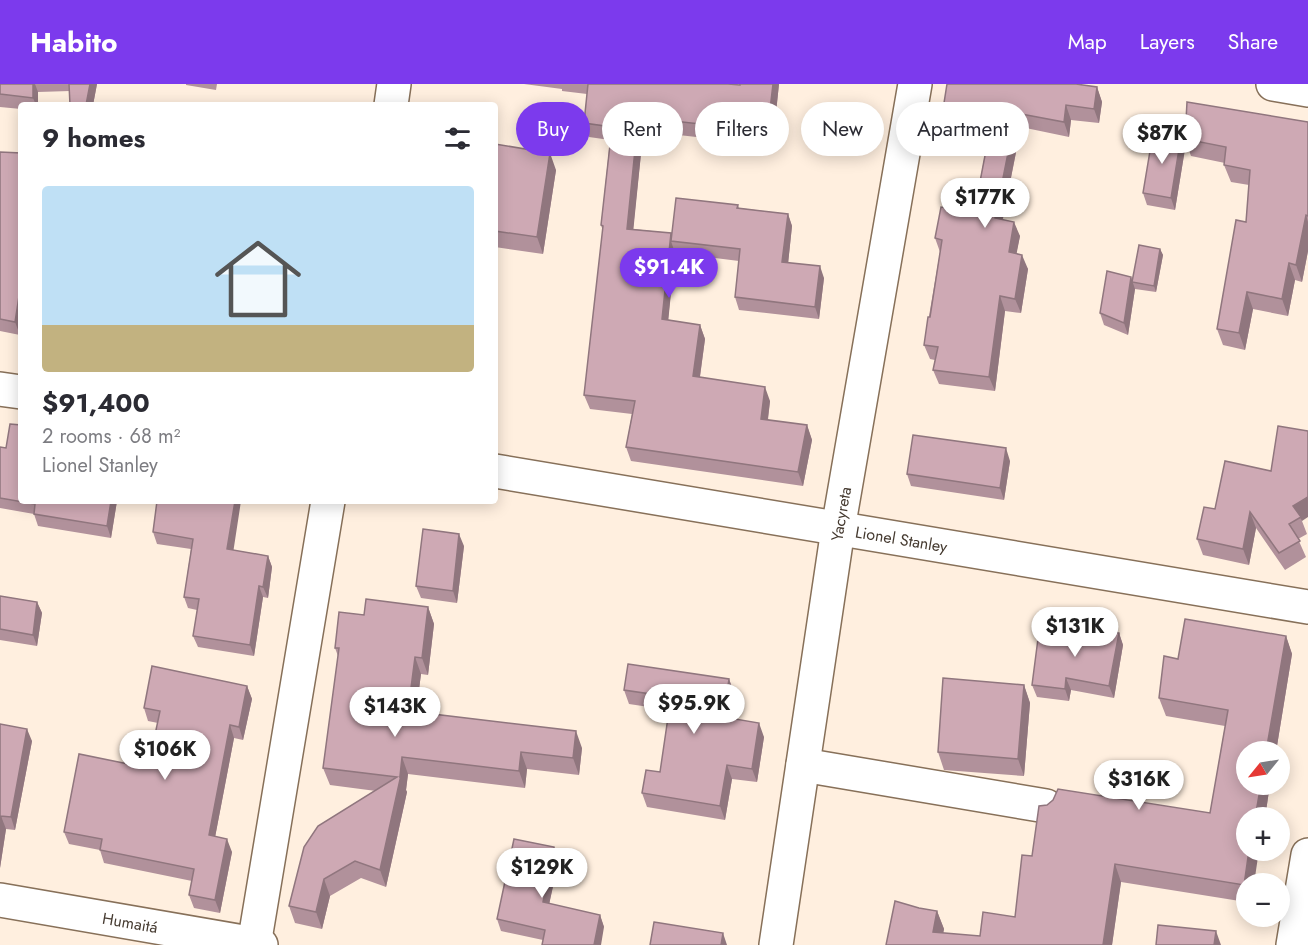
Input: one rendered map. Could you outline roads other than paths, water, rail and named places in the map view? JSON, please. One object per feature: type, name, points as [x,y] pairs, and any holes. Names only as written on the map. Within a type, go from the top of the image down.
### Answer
[{"type":"street","points":[[391,102],[394,84]]},
{"type":"street","name":"Yacyreta","points":[[776,945],[838,529],[915,84]]},
{"type":"street","points":[[1273,84],[1308,90]]},
{"type":"street","points":[[0,389],[18,392]]},
{"type":"street","name":"Lionel Stanley","points":[[498,472],[1308,607]]},
{"type":"street","points":[[256,945],[328,504]]},
{"type":"street","points":[[803,765],[1046,806]]},
{"type":"street","points":[[1293,945],[1308,855]]},
{"type":"street","name":"Humaitá","points":[[0,900],[256,945]]}]
